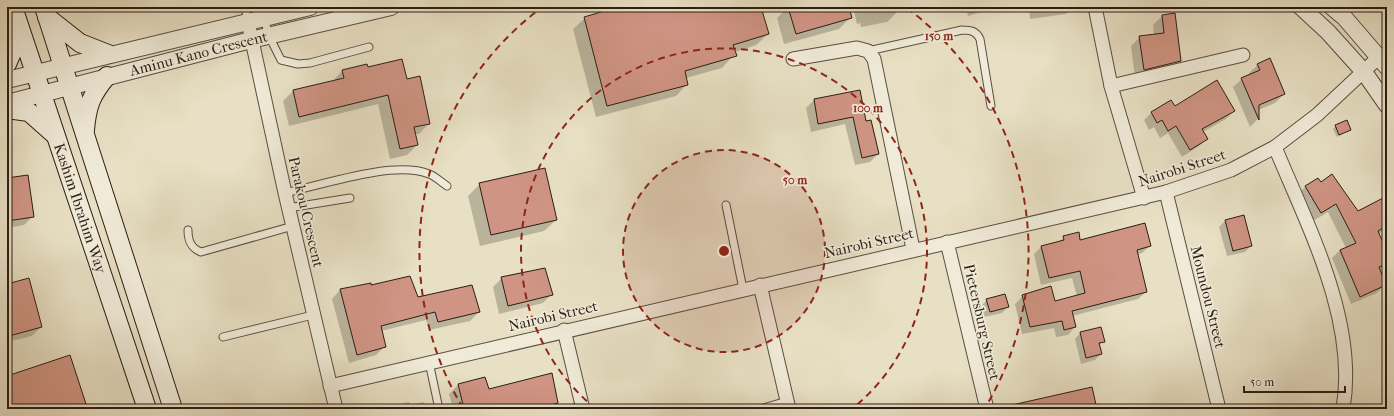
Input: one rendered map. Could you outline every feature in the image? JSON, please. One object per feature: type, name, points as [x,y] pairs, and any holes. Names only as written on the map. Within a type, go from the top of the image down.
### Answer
[{"type":"main road","points":[[46,12],[80,43],[108,54]]},
{"type":"main road","name":"Kashim Ibrahim Way","points":[[46,12],[68,86],[173,409]]},
{"type":"main road","points":[[7,64],[17,41],[16,15]]},
{"type":"main road","name":"Kashim Ibrahim Way","points":[[16,15],[148,409]]},
{"type":"main road","points":[[84,135],[87,112],[92,96],[107,76]]},
{"type":"main road","points":[[7,109],[29,112],[57,138]]},
{"type":"street","points":[[7,80],[108,54],[246,14],[264,18],[310,7]]},
{"type":"street","name":"Aminu Kano Crescent","points":[[7,103],[68,86],[251,40],[391,7]]},
{"type":"street","points":[[1095,7],[1111,86],[1144,198]]},
{"type":"street","points":[[1301,7],[1328,32],[1364,72],[1387,105]]},
{"type":"street","points":[[1342,10],[1383,62]]},
{"type":"street","name":"Parakou Crescent","points":[[246,14],[288,208],[336,409]]},
{"type":"street","points":[[793,59],[857,48],[868,51],[874,59],[913,249]]},
{"type":"street","points":[[1111,86],[1243,55]]},
{"type":"street","name":"Nairobi Street","points":[[330,386],[913,249],[1166,192],[1231,170],[1274,147],[1317,115],[1364,72],[1383,62]]},
{"type":"street","points":[[1274,147],[1326,276],[1338,316],[1346,360],[1346,389],[1343,409]]},
{"type":"street","name":"Moundou Street","points":[[1166,192],[1219,409]]},
{"type":"street","name":"Pietersburg Street","points":[[947,242],[986,409]]},
{"type":"street","points":[[760,285],[788,405]]},
{"type":"street","points":[[564,330],[579,408]]},
{"type":"lane","points":[[264,18],[269,36],[281,60],[298,64],[310,63],[369,47]]},
{"type":"lane","points":[[868,51],[962,30],[970,30],[977,33],[980,39],[991,106]]},
{"type":"lane","points":[[285,193],[388,169],[417,171],[430,174],[447,186]]},
{"type":"lane","points":[[288,208],[350,198]]},
{"type":"lane","points":[[726,205],[742,289]]},
{"type":"lane","points":[[188,230],[190,244],[195,250],[201,252],[293,226]]},
{"type":"lane","points":[[223,337],[313,315]]},
{"type":"lane","points":[[429,362],[439,409]]},
{"type":"lane","points":[[760,409],[788,405]]},
{"type":"building","points":[[618,7],[761,7],[769,34],[733,45],[737,56],[685,71],[688,85],[607,106],[584,17]]},
{"type":"building","points":[[788,7],[849,7],[852,18],[796,34]]},
{"type":"building","points":[[1175,13],[1181,61],[1144,70],[1139,36],[1164,33],[1162,15]]},
{"type":"building","points":[[1270,58],[1285,94],[1259,105],[1259,120],[1241,78],[1260,70],[1257,64]]},
{"type":"building","points":[[402,59],[407,79],[420,76],[430,124],[414,127],[418,145],[400,149],[388,95],[299,117],[293,90],[344,78],[342,70],[367,64],[368,67]]},
{"type":"building","points":[[1217,80],[1235,111],[1202,129],[1208,139],[1190,150],[1176,126],[1168,131],[1162,120],[1157,123],[1151,112],[1171,100],[1175,106]]},
{"type":"building","points":[[860,90],[866,121],[871,120],[879,154],[862,158],[853,117],[818,124],[814,99]]},
{"type":"building","points":[[1347,120],[1351,130],[1339,135],[1335,125]]},
{"type":"building","points":[[545,168],[557,220],[491,235],[479,183]]},
{"type":"building","points":[[1332,174],[1358,211],[1383,198],[1387,207],[1387,226],[1378,231],[1387,252],[1387,264],[1379,267],[1386,285],[1360,297],[1340,250],[1356,243],[1336,204],[1321,213],[1305,186],[1318,178],[1321,182]]},
{"type":"building","points":[[28,175],[34,217],[7,221],[7,178]]},
{"type":"building","points":[[1244,215],[1252,246],[1233,251],[1225,220]]},
{"type":"building","points":[[1145,223],[1151,246],[1137,250],[1147,292],[1072,311],[1076,327],[1064,330],[1062,321],[1030,327],[1022,295],[1051,286],[1055,301],[1085,293],[1080,271],[1049,278],[1041,246],[1064,240],[1063,236],[1079,232],[1080,240]]},
{"type":"building","points":[[545,268],[553,295],[508,306],[501,277]]},
{"type":"building","points":[[410,276],[418,297],[472,285],[480,312],[438,322],[435,312],[381,326],[386,347],[357,355],[340,289],[371,283],[371,285]]},
{"type":"building","points":[[29,278],[42,327],[9,336],[7,330],[7,284]]},
{"type":"building","points":[[1005,294],[1009,307],[990,312],[986,299]]},
{"type":"building","points":[[1101,327],[1105,342],[1099,343],[1102,354],[1086,358],[1080,332]]},
{"type":"building","points":[[70,355],[86,404],[72,409],[7,409],[7,376]]},
{"type":"building","points":[[552,373],[558,403],[536,409],[464,409],[458,384],[485,377],[489,389]]},
{"type":"building","points":[[1092,387],[1097,409],[1013,409],[1012,405]]}]
